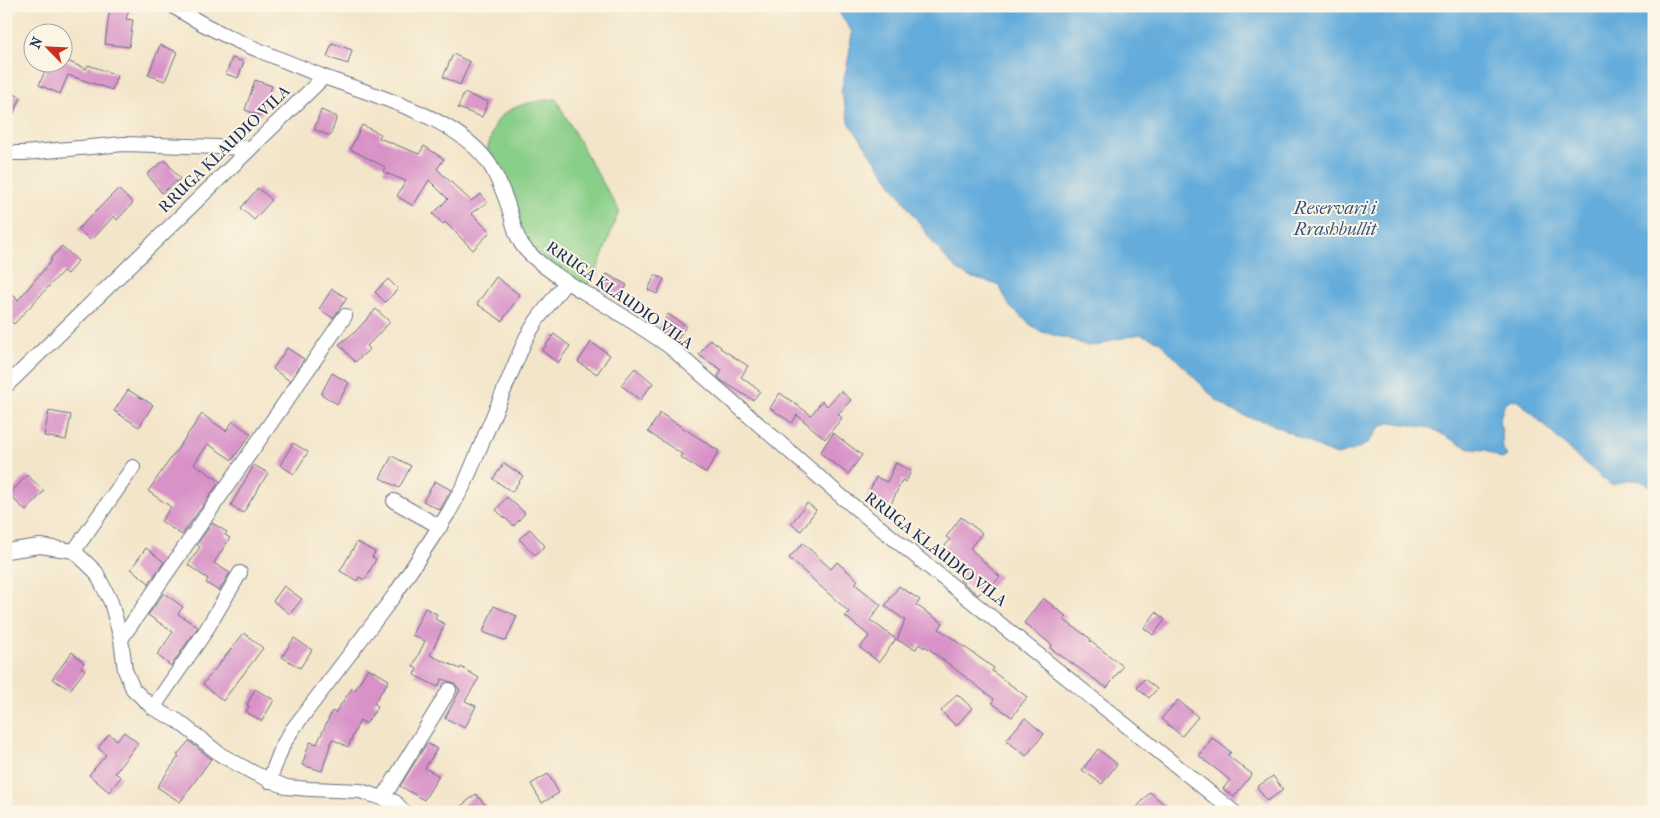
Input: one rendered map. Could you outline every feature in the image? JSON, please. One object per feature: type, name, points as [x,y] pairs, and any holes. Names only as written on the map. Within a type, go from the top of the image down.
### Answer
[{"type":"street","points":[[176,8],[197,22],[226,36],[324,76]]},
{"type":"street","name":"RRUGA KLAUDIO VILA","points":[[6,386],[324,76],[427,116],[450,128],[475,146],[492,168],[503,191],[516,234],[524,248],[538,262],[566,282],[642,327],[670,347],[842,496],[1234,812]]},
{"type":"street","points":[[6,152],[24,153],[124,144],[250,148]]},
{"type":"street","points":[[270,781],[292,730],[394,596],[440,527],[465,483],[526,338],[537,320],[566,282]]},
{"type":"street","points":[[121,638],[345,316]]},
{"type":"street","points":[[74,551],[133,467]]},
{"type":"street","points":[[394,501],[440,527]]},
{"type":"street","points":[[6,551],[40,546],[74,551],[96,572],[111,602],[121,638],[125,670],[133,689],[153,708],[178,721],[221,755],[270,781],[286,787],[310,790],[360,791],[395,802],[404,812]]},
{"type":"street","points":[[153,708],[205,632],[240,573]]},
{"type":"street","points":[[383,798],[450,690]]},
{"type":"green space","points":[[556,99],[619,210],[595,276],[585,287],[521,245],[511,195],[502,168],[487,150],[496,123],[507,112],[523,105]]},
{"type":"water","name":"Reservari i Rrashbullit","points":[[839,6],[1654,6],[1654,488],[1637,480],[1611,485],[1575,455],[1520,402],[1511,399],[1505,403],[1499,422],[1502,431],[1503,449],[1507,456],[1502,459],[1486,450],[1473,449],[1460,444],[1431,428],[1391,422],[1382,426],[1367,444],[1337,455],[1268,422],[1231,410],[1215,399],[1159,341],[1140,334],[1113,340],[1101,345],[1087,346],[1073,340],[1042,332],[1010,307],[999,285],[969,277],[956,269],[936,247],[850,124],[841,92],[852,32],[840,14]]},
{"type":"building","points":[[110,6],[130,6],[126,19],[133,20],[129,47],[105,44]]},
{"type":"building","points":[[332,43],[352,50],[348,64],[327,57]]},
{"type":"building","points":[[160,45],[177,52],[165,81],[148,75]]},
{"type":"building","points":[[453,54],[470,62],[460,85],[443,77]]},
{"type":"building","points":[[232,58],[244,62],[238,78],[226,74]]},
{"type":"building","points":[[72,63],[86,69],[88,65],[117,75],[112,90],[68,75],[60,94],[39,85],[45,72],[72,72]]},
{"type":"building","points":[[255,80],[272,86],[261,116],[245,110]]},
{"type":"building","points":[[6,91],[21,97],[14,113],[6,110]]},
{"type":"building","points":[[464,93],[488,102],[482,117],[458,108]]},
{"type":"building","points":[[321,110],[337,117],[330,136],[314,129]]},
{"type":"building","points":[[362,125],[381,134],[379,138],[419,154],[424,146],[444,159],[437,169],[471,201],[481,194],[487,203],[471,213],[490,232],[473,250],[445,222],[443,224],[433,214],[448,199],[429,180],[413,206],[397,196],[406,181],[383,172],[385,167],[350,149]]},
{"type":"building","points":[[165,160],[180,179],[162,193],[147,174]]},
{"type":"building","points":[[258,188],[272,200],[254,220],[241,208]]},
{"type":"building","points":[[118,189],[133,203],[117,220],[114,216],[91,241],[78,229]]},
{"type":"building","points":[[62,246],[78,261],[67,274],[63,271],[14,324],[6,317],[6,302],[13,295],[18,300]]},
{"type":"building","points":[[607,274],[627,285],[620,299],[599,288]]},
{"type":"building","points":[[655,275],[664,279],[657,294],[648,290]]},
{"type":"building","points":[[496,277],[520,295],[502,321],[477,304]]},
{"type":"building","points":[[388,279],[398,289],[385,302],[375,292]]},
{"type":"building","points":[[332,289],[347,298],[333,318],[319,309]]},
{"type":"building","points":[[376,309],[390,322],[367,346],[370,349],[355,362],[339,344],[355,332]]},
{"type":"building","points":[[668,314],[686,326],[677,340],[659,329]]},
{"type":"building","points":[[554,334],[570,346],[558,363],[542,351]]},
{"type":"building","points":[[710,339],[720,348],[748,366],[741,377],[760,391],[753,400],[722,381],[718,377],[722,370],[699,355]]},
{"type":"building","points":[[591,342],[610,355],[597,374],[578,362]]},
{"type":"building","points":[[287,348],[304,359],[290,381],[273,369]]},
{"type":"building","points":[[635,368],[653,383],[640,400],[621,385]]},
{"type":"building","points":[[332,373],[349,383],[337,404],[321,394]]},
{"type":"building","points":[[128,390],[153,405],[139,427],[114,411]]},
{"type":"building","points":[[841,391],[851,400],[838,414],[842,418],[825,439],[797,415],[792,423],[770,408],[780,393],[811,415],[822,401],[827,406]]},
{"type":"building","points":[[49,411],[71,415],[66,440],[44,436]]},
{"type":"building","points":[[660,413],[719,451],[706,473],[680,457],[682,454],[648,432]]},
{"type":"building","points":[[202,414],[226,431],[233,421],[251,434],[232,460],[208,444],[194,464],[220,481],[182,535],[161,521],[171,507],[148,491]]},
{"type":"building","points":[[833,433],[862,455],[848,474],[820,453]]},
{"type":"building","points":[[293,443],[308,452],[294,474],[280,465]]},
{"type":"building","points":[[392,456],[411,466],[399,488],[380,478]]},
{"type":"building","points":[[504,463],[523,476],[512,492],[493,479]]},
{"type":"building","points":[[896,463],[911,471],[906,482],[902,480],[888,511],[865,501],[876,477],[887,482]]},
{"type":"building","points":[[254,465],[268,473],[243,513],[231,505]]},
{"type":"building","points":[[27,475],[44,491],[26,511],[9,495]]},
{"type":"building","points":[[435,481],[451,490],[440,510],[423,501]]},
{"type":"building","points":[[507,497],[525,513],[514,526],[496,510]]},
{"type":"building","points":[[807,503],[816,510],[801,531],[791,524]]},
{"type":"building","points":[[961,517],[982,533],[970,548],[1000,577],[987,591],[983,590],[978,595],[960,580],[963,576],[938,554],[950,540],[946,537]]},
{"type":"building","points":[[212,523],[227,532],[225,535],[230,538],[214,563],[230,573],[219,591],[206,583],[208,579],[188,565],[200,547],[197,545]]},
{"type":"building","points":[[530,529],[545,546],[535,555],[519,539]]},
{"type":"building","points":[[357,542],[375,552],[372,557],[376,559],[365,580],[359,577],[357,581],[340,571]]},
{"type":"building","points":[[803,543],[831,569],[837,562],[858,580],[855,584],[881,605],[870,620],[896,639],[879,662],[860,648],[869,636],[845,616],[849,612],[789,558]]},
{"type":"building","points":[[146,548],[164,562],[149,583],[131,569]]},
{"type":"building","points":[[284,586],[302,599],[290,614],[273,601]]},
{"type":"building","points":[[899,586],[920,600],[916,605],[943,623],[939,629],[994,668],[992,671],[1027,697],[1012,717],[992,703],[994,699],[925,646],[924,648],[919,644],[916,649],[897,640],[905,620],[885,606]]},
{"type":"building","points":[[164,593],[183,607],[178,614],[198,627],[171,666],[157,655],[173,632],[148,615]]},
{"type":"building","points":[[1043,598],[1067,617],[1064,620],[1091,639],[1090,641],[1123,666],[1107,688],[1050,648],[1052,645],[1024,623]]},
{"type":"building","points":[[494,606],[517,616],[506,641],[483,632]]},
{"type":"building","points":[[425,608],[437,614],[435,619],[445,624],[430,655],[460,669],[461,667],[479,678],[465,701],[476,706],[465,728],[445,718],[460,690],[454,683],[442,679],[438,687],[414,675],[417,669],[413,666],[425,641],[412,635]]},
{"type":"building","points":[[1156,612],[1165,620],[1153,635],[1144,628]]},
{"type":"building","points":[[244,633],[263,648],[223,701],[203,684]]},
{"type":"building","points":[[294,638],[312,650],[300,668],[282,657]]},
{"type":"building","points":[[72,652],[84,663],[81,667],[85,670],[70,690],[52,679]]},
{"type":"building","points":[[368,668],[389,680],[374,703],[378,706],[366,724],[360,720],[348,747],[332,739],[322,771],[302,765],[310,742],[317,744],[332,711],[335,713],[352,688],[355,690]]},
{"type":"building","points":[[1144,679],[1157,689],[1149,698],[1137,688]]},
{"type":"building","points":[[255,689],[274,700],[262,721],[246,712],[249,706],[247,705]]},
{"type":"building","points":[[957,694],[972,708],[956,726],[941,711]]},
{"type":"building","points":[[1178,700],[1198,717],[1182,736],[1161,719]]},
{"type":"building","points":[[1025,718],[1044,734],[1026,756],[1006,740]]},
{"type":"building","points":[[124,732],[138,743],[115,773],[121,777],[109,792],[89,775],[106,755],[98,748],[109,734],[117,740]]},
{"type":"building","points":[[1212,738],[1231,752],[1228,756],[1252,774],[1234,797],[1223,789],[1230,780],[1199,756]]},
{"type":"building","points":[[189,741],[211,759],[180,802],[157,787],[179,756],[177,755]]},
{"type":"building","points":[[427,743],[437,749],[425,768],[439,776],[424,800],[400,786]]},
{"type":"building","points":[[1098,749],[1117,764],[1102,784],[1082,770]]},
{"type":"building","points":[[548,774],[559,793],[542,803],[531,784]]},
{"type":"building","points":[[1273,776],[1283,790],[1267,801],[1257,787]]},
{"type":"building","points":[[1150,792],[1173,812],[1133,812]]},
{"type":"building","points":[[476,794],[491,812],[454,812]]}]
